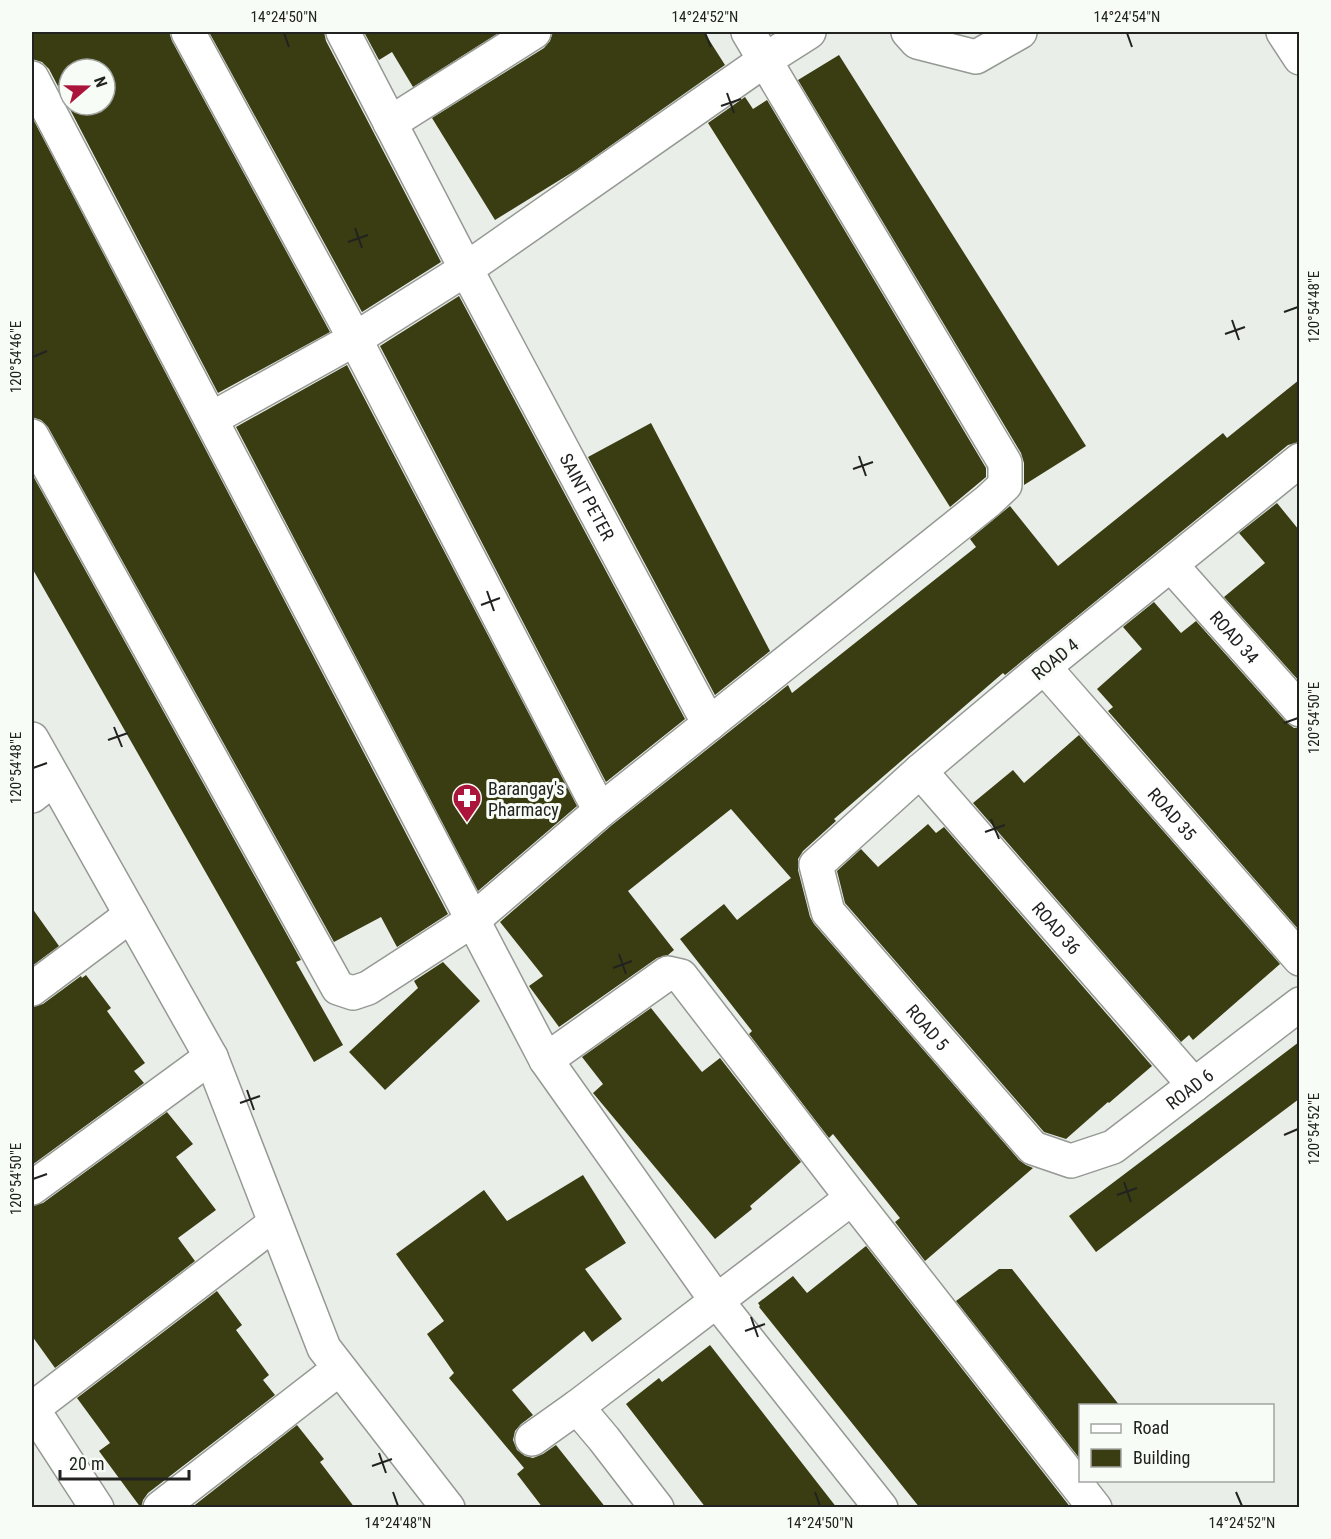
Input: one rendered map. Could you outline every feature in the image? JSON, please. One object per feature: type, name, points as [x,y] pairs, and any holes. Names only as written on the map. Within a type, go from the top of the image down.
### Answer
[{"type":"street","points":[[188,32],[355,339],[600,811]]},
{"type":"street","name":"SAINT PETER","points":[[343,32],[466,269],[709,724]]},
{"type":"street","points":[[390,123],[534,32]]},
{"type":"street","points":[[32,436],[338,988],[353,993],[368,987],[473,920],[600,811],[988,501],[1005,485],[1005,463],[748,32]]},
{"type":"street","points":[[211,419],[355,339],[466,269],[765,60],[809,32]]},
{"type":"street","points":[[908,32],[917,42],[976,57],[1020,32]]},
{"type":"street","points":[[1283,32],[1299,58]]},
{"type":"street","points":[[32,78],[546,1060],[716,1300],[881,1508]]},
{"type":"street","name":"ROAD 4","points":[[816,865],[920,771],[1044,667],[1170,565],[1296,468]]},
{"type":"street","name":"ROAD 34","points":[[1170,565],[1299,710]]},
{"type":"street","name":"ROAD 35","points":[[1044,667],[1299,959]]},
{"type":"street","points":[[32,739],[43,788],[131,915],[211,1057],[324,1348],[437,1504]]},
{"type":"street","name":"ROAD 36","points":[[920,771],[1194,1085]]},
{"type":"street","name":"ROAD 5","points":[[816,865],[828,912],[1033,1148],[1071,1161]]},
{"type":"street","points":[[32,989],[131,915]]},
{"type":"street","points":[[546,1060],[668,973],[681,976],[1095,1508]]},
{"type":"street","name":"ROAD 6","points":[[1071,1161],[1113,1147],[1299,1004]]},
{"type":"street","points":[[32,1188],[211,1057]]},
{"type":"street","points":[[532,1439],[852,1198]]},
{"type":"street","points":[[97,1508],[32,1408],[275,1223]]},
{"type":"street","points":[[160,1508],[339,1369]]},
{"type":"street","points":[[577,1407],[657,1508]]},
{"type":"building","points":[[32,32],[169,32],[330,332],[218,393],[74,117],[117,117],[117,57],[57,57],[57,84],[49,69],[42,62],[32,59]]},
{"type":"building","points":[[209,32],[324,32],[326,41],[441,262],[362,312]]},
{"type":"building","points":[[364,32],[500,32],[413,87],[392,52],[379,60]]},
{"type":"building","points":[[553,32],[704,32],[725,65],[576,170],[495,220],[432,118],[544,48]]},
{"type":"building","points":[[839,55],[1086,446],[1024,485],[1024,463],[1021,453],[798,80]]},
{"type":"building","points":[[745,97],[753,109],[767,100],[986,468],[986,477],[950,507],[708,123]]},
{"type":"building","points":[[32,117],[448,914],[397,947],[381,917],[334,942],[48,427],[41,420],[32,417]]},
{"type":"building","points":[[459,296],[685,719],[606,782],[380,346]]},
{"type":"building","points":[[347,365],[577,806],[478,891],[236,427]]},
{"type":"building","points":[[1299,380],[1299,442],[1288,445],[1005,675],[1003,673],[834,819],[836,821],[803,851],[798,859],[798,870],[810,917],[814,924],[1019,1160],[1033,1168],[925,1261],[895,1222],[900,1218],[833,1134],[829,1138],[749,1034],[752,1031],[680,939],[724,904],[737,920],[791,878],[731,809],[628,891],[674,950],[668,955],[657,958],[559,1027],[529,986],[543,976],[500,922],[612,825],[788,685],[792,693],[976,547],[970,539],[1010,506],[1058,566],[1223,433],[1227,438]]},
{"type":"building","points":[[651,423],[770,651],[715,695],[588,457]]},
{"type":"building","points":[[32,474],[301,960],[296,962],[343,1045],[314,1062],[32,568]]},
{"type":"building","points":[[1277,503],[1299,530],[1299,681],[1224,597],[1265,563],[1239,533]]},
{"type":"building","points":[[1154,602],[1181,633],[1196,621],[1286,722],[1294,728],[1299,728],[1299,930],[1108,711],[1113,707],[1097,689],[1142,649],[1123,627]]},
{"type":"building","points":[[1079,735],[1280,964],[1193,1040],[1189,1035],[1181,1042],[973,803],[1013,770],[1024,783]]},
{"type":"building","points":[[928,824],[936,833],[944,827],[1152,1066],[1066,1139],[1044,1132],[845,903],[837,871],[861,849],[878,867]]},
{"type":"building","points":[[32,908],[59,946],[32,966]]},
{"type":"building","points":[[443,962],[480,1001],[385,1090],[349,1052],[418,988],[414,981]]},
{"type":"building","points":[[86,975],[111,1008],[107,1011],[145,1063],[134,1071],[144,1083],[32,1165],[32,1007],[43,1004],[81,976],[82,978]]},
{"type":"building","points":[[651,1008],[702,1072],[720,1058],[801,1162],[750,1206],[752,1209],[715,1239],[593,1093],[603,1084],[582,1057]]},
{"type":"building","points":[[1299,1042],[1299,1099],[1096,1252],[1069,1216]]},
{"type":"building","points":[[167,1112],[193,1144],[176,1157],[216,1210],[178,1238],[195,1261],[55,1368],[32,1336],[32,1206],[43,1203]]},
{"type":"building","points":[[583,1175],[626,1243],[585,1269],[622,1319],[592,1342],[584,1331],[512,1390],[533,1415],[515,1431],[513,1440],[517,1450],[533,1458],[556,1445],[606,1508],[543,1508],[517,1474],[524,1468],[449,1378],[454,1373],[427,1334],[444,1321],[396,1254],[484,1190],[507,1221]]},
{"type":"building","points":[[866,1246],[1071,1508],[920,1508],[759,1307],[758,1303],[793,1276],[807,1293]]},
{"type":"building","points":[[999,1269],[1012,1269],[1118,1404],[1079,1404],[1079,1458],[956,1301]]},
{"type":"building","points":[[217,1291],[242,1325],[236,1330],[269,1375],[263,1380],[275,1395],[148,1493],[141,1508],[99,1451],[110,1443],[77,1398]]},
{"type":"building","points":[[710,1345],[837,1508],[706,1508],[626,1404],[659,1378],[662,1382]]},
{"type":"building","points":[[297,1425],[324,1459],[320,1462],[355,1508],[191,1508]]},
{"type":"place","name":"Barangay's Pharmacy","points":[[467,824]]}]
